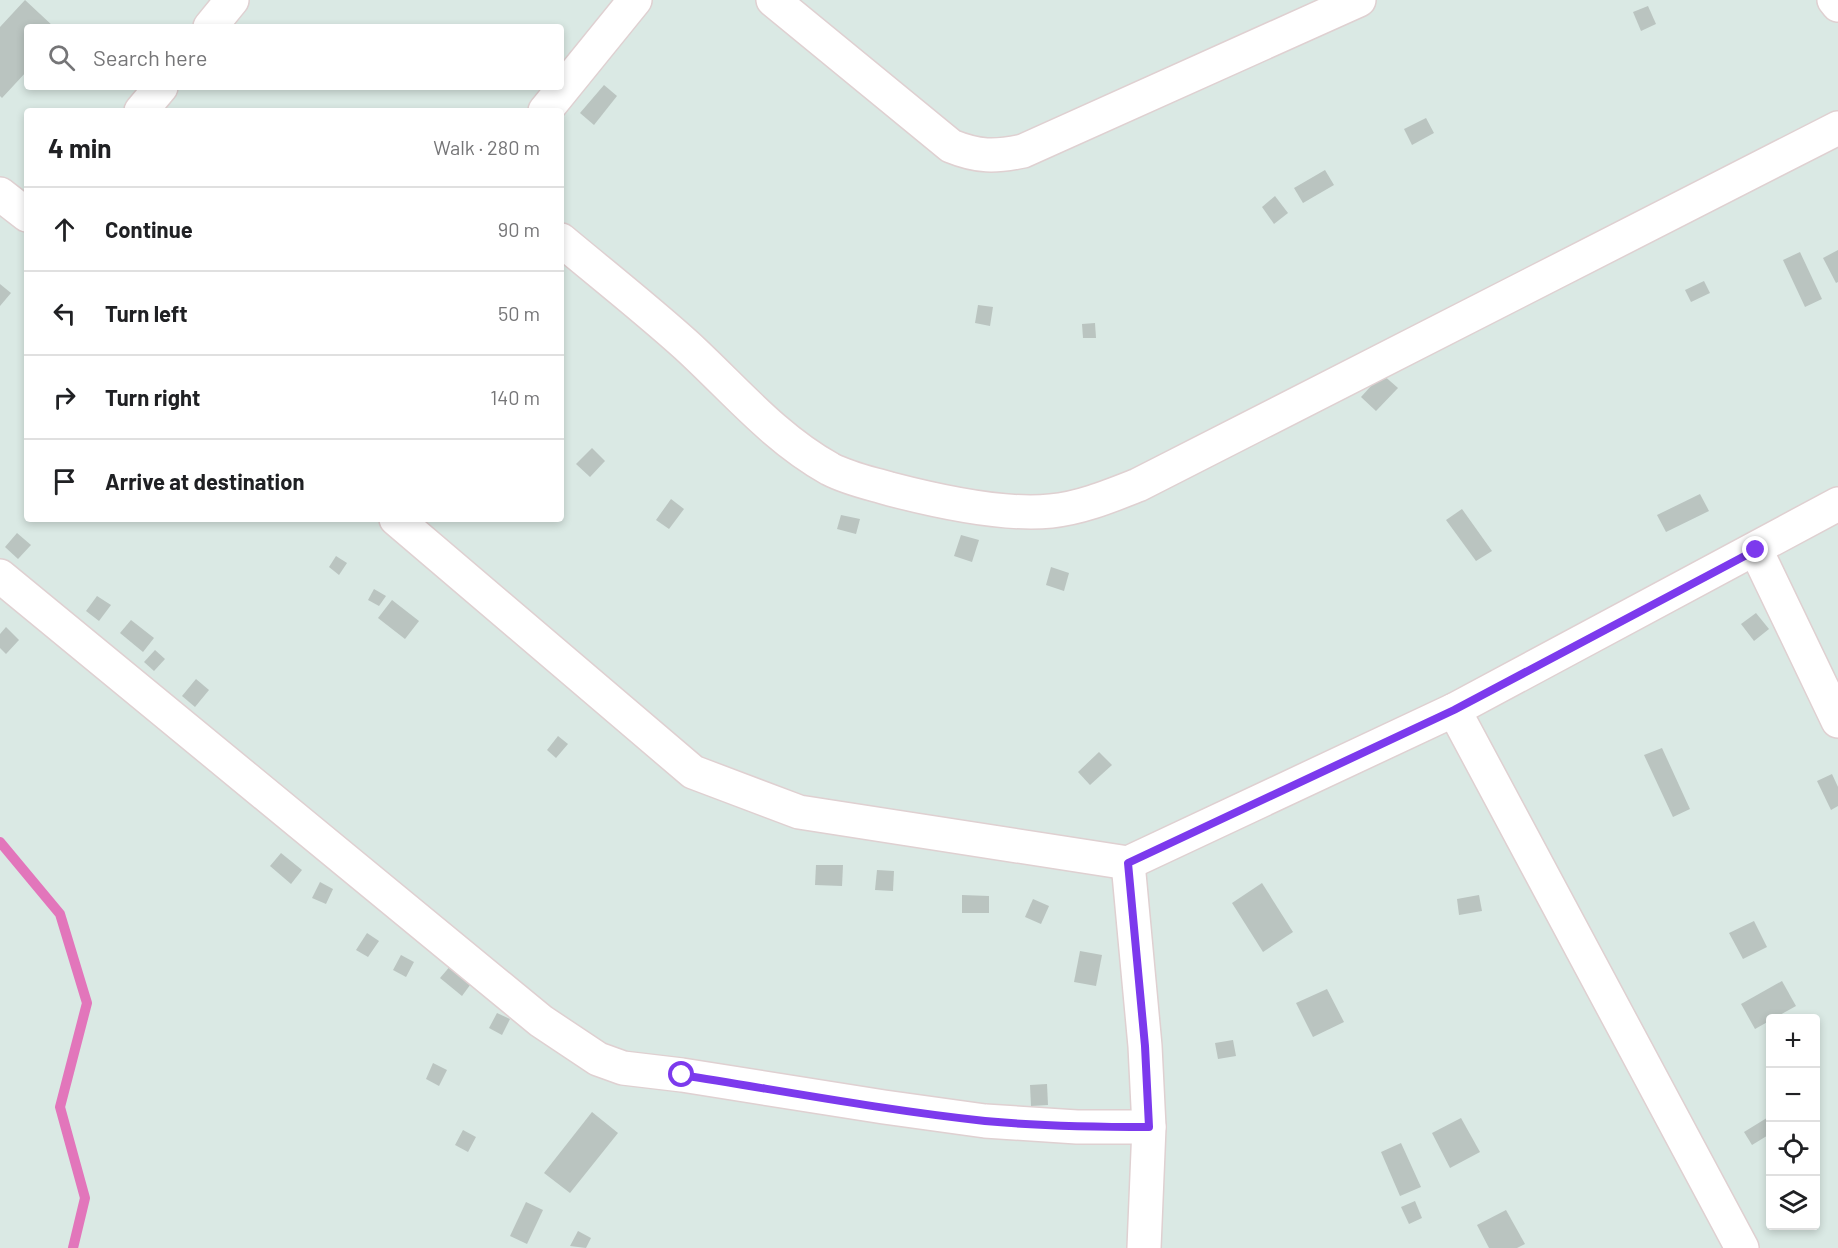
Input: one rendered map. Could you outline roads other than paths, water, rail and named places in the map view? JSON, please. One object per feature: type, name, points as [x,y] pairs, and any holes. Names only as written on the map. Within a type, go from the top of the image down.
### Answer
[{"type":"street","points":[[212,24],[232,0]]},
{"type":"street","points":[[564,88],[635,0]]},
{"type":"street","points":[[773,0],[951,146],[970,154],[990,156],[1023,151],[1359,0]]},
{"type":"street","points":[[1834,0],[1838,5]]},
{"type":"street","points":[[144,108],[158,90]]},
{"type":"street","points":[[547,108],[562,90]]},
{"type":"street","points":[[564,243],[686,345],[772,429],[832,470],[855,479],[936,501],[1007,510],[1051,511],[1095,502],[1138,485],[1838,128]]},
{"type":"street","points":[[0,194],[24,212]]},
{"type":"street","points":[[400,522],[693,772],[799,812],[1128,863],[1454,710],[1838,504]]},
{"type":"street","points":[[1756,550],[1838,722]]},
{"type":"street","points":[[0,576],[542,1021],[598,1059],[623,1068],[985,1121],[1077,1127],[1149,1127]]},
{"type":"street","points":[[1454,710],[1742,1248]]},
{"type":"street","points":[[1128,863],[1145,1046],[1149,1127],[1144,1248]]},
{"type":"waterway","points":[[0,842],[60,914],[87,1003],[60,1107],[85,1198],[73,1248]]}]
